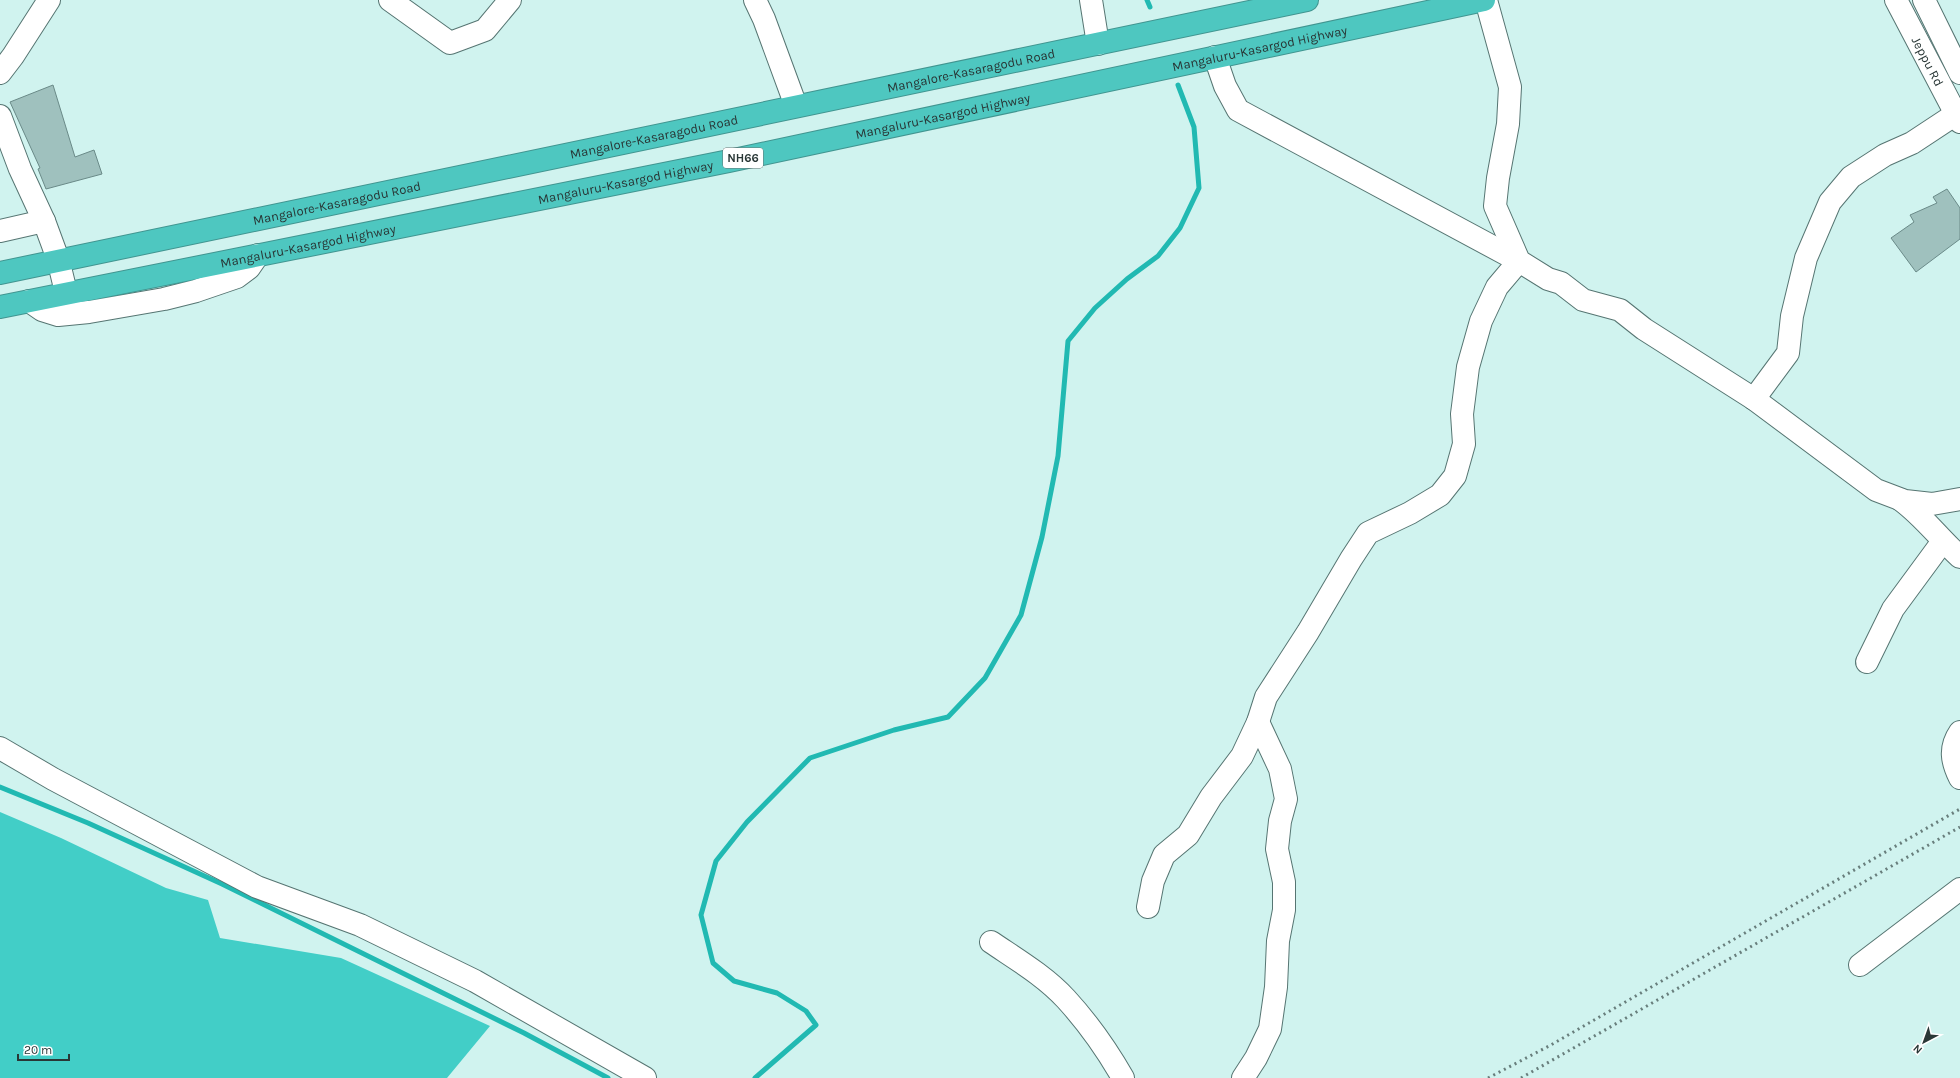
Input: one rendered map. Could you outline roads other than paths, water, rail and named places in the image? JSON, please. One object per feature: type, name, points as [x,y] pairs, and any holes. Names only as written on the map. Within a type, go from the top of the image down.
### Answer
[{"type":"highway","name":"Mangalore-Kasaragodu Road","points":[[0,273],[58,259],[1308,0]]},
{"type":"highway","name":"Mangaluru-Kasargod Highway","points":[[0,307],[729,161],[1485,0]]},
{"type":"street","points":[[0,73],[13,56],[49,0]]},
{"type":"street","points":[[390,0],[450,43],[485,30],[510,0]]},
{"type":"street","points":[[754,0],[764,18],[796,106]]},
{"type":"street","points":[[1091,0],[1098,44]]},
{"type":"street","points":[[1485,0],[1510,87],[1508,124],[1498,178],[1495,206],[1519,261]]},
{"type":"street","name":"Jeppu Rd","points":[[1896,0],[1958,118]]},
{"type":"street","name":"Jeppu Rd","points":[[1924,0],[1960,73]]},
{"type":"street","points":[[1215,57],[1225,86],[1238,110],[1519,261],[1548,279],[1561,283],[1583,300],[1620,310],[1644,329],[1754,399],[1876,490],[1901,500],[1932,504],[1960,499]]},
{"type":"street","points":[[0,116],[20,169],[44,221],[58,259],[72,314]]},
{"type":"street","points":[[1754,399],[1788,353],[1792,316],[1806,258],[1830,202],[1851,177],[1885,155],[1958,118]]},
{"type":"street","points":[[0,231],[44,221]]},
{"type":"street","points":[[29,301],[49,313],[58,315],[164,299],[196,291],[244,274],[258,255]]},
{"type":"street","points":[[1148,906],[1153,881],[1164,855],[1188,835],[1211,797],[1242,756],[1258,722],[1266,697],[1308,632],[1368,533],[1410,513],[1440,496],[1455,476],[1464,444],[1462,414],[1468,367],[1481,321],[1497,287],[1519,261]]},
{"type":"street","points":[[1901,500],[1916,511],[1942,541],[1960,556]]},
{"type":"street","points":[[1867,662],[1893,609],[1942,541]]},
{"type":"street","points":[[1243,1078],[1256,1058],[1270,1030],[1276,987],[1278,942],[1284,910],[1284,882],[1277,849],[1280,821],[1286,799],[1280,769],[1258,722]]},
{"type":"street","points":[[1960,732],[1952,752],[1952,760],[1960,778]]},
{"type":"street","points":[[0,748],[53,779],[256,887],[360,926],[475,981],[645,1078]]},
{"type":"street","points":[[1860,965],[1960,889]]},
{"type":"street","points":[[990,942],[1028,967],[1065,998],[1095,1034],[1123,1078]]},
{"type":"waterway","points":[[1147,0],[1150,7]]},
{"type":"waterway","points":[[755,1078],[816,1025],[806,1011],[777,993],[734,981],[713,963],[701,915],[716,861],[747,822],[810,758],[894,730],[948,717],[985,678],[1021,615],[1042,537],[1058,456],[1068,341],[1095,308],[1127,279],[1158,256],[1180,228],[1199,188],[1194,127],[1178,85]]},
{"type":"waterway","points":[[0,787],[88,823],[222,884],[524,1033],[608,1078]]},
{"type":"railway","points":[[1488,1078],[1549,1046],[1960,809]]},
{"type":"railway","points":[[1521,1078],[1960,827]]}]
